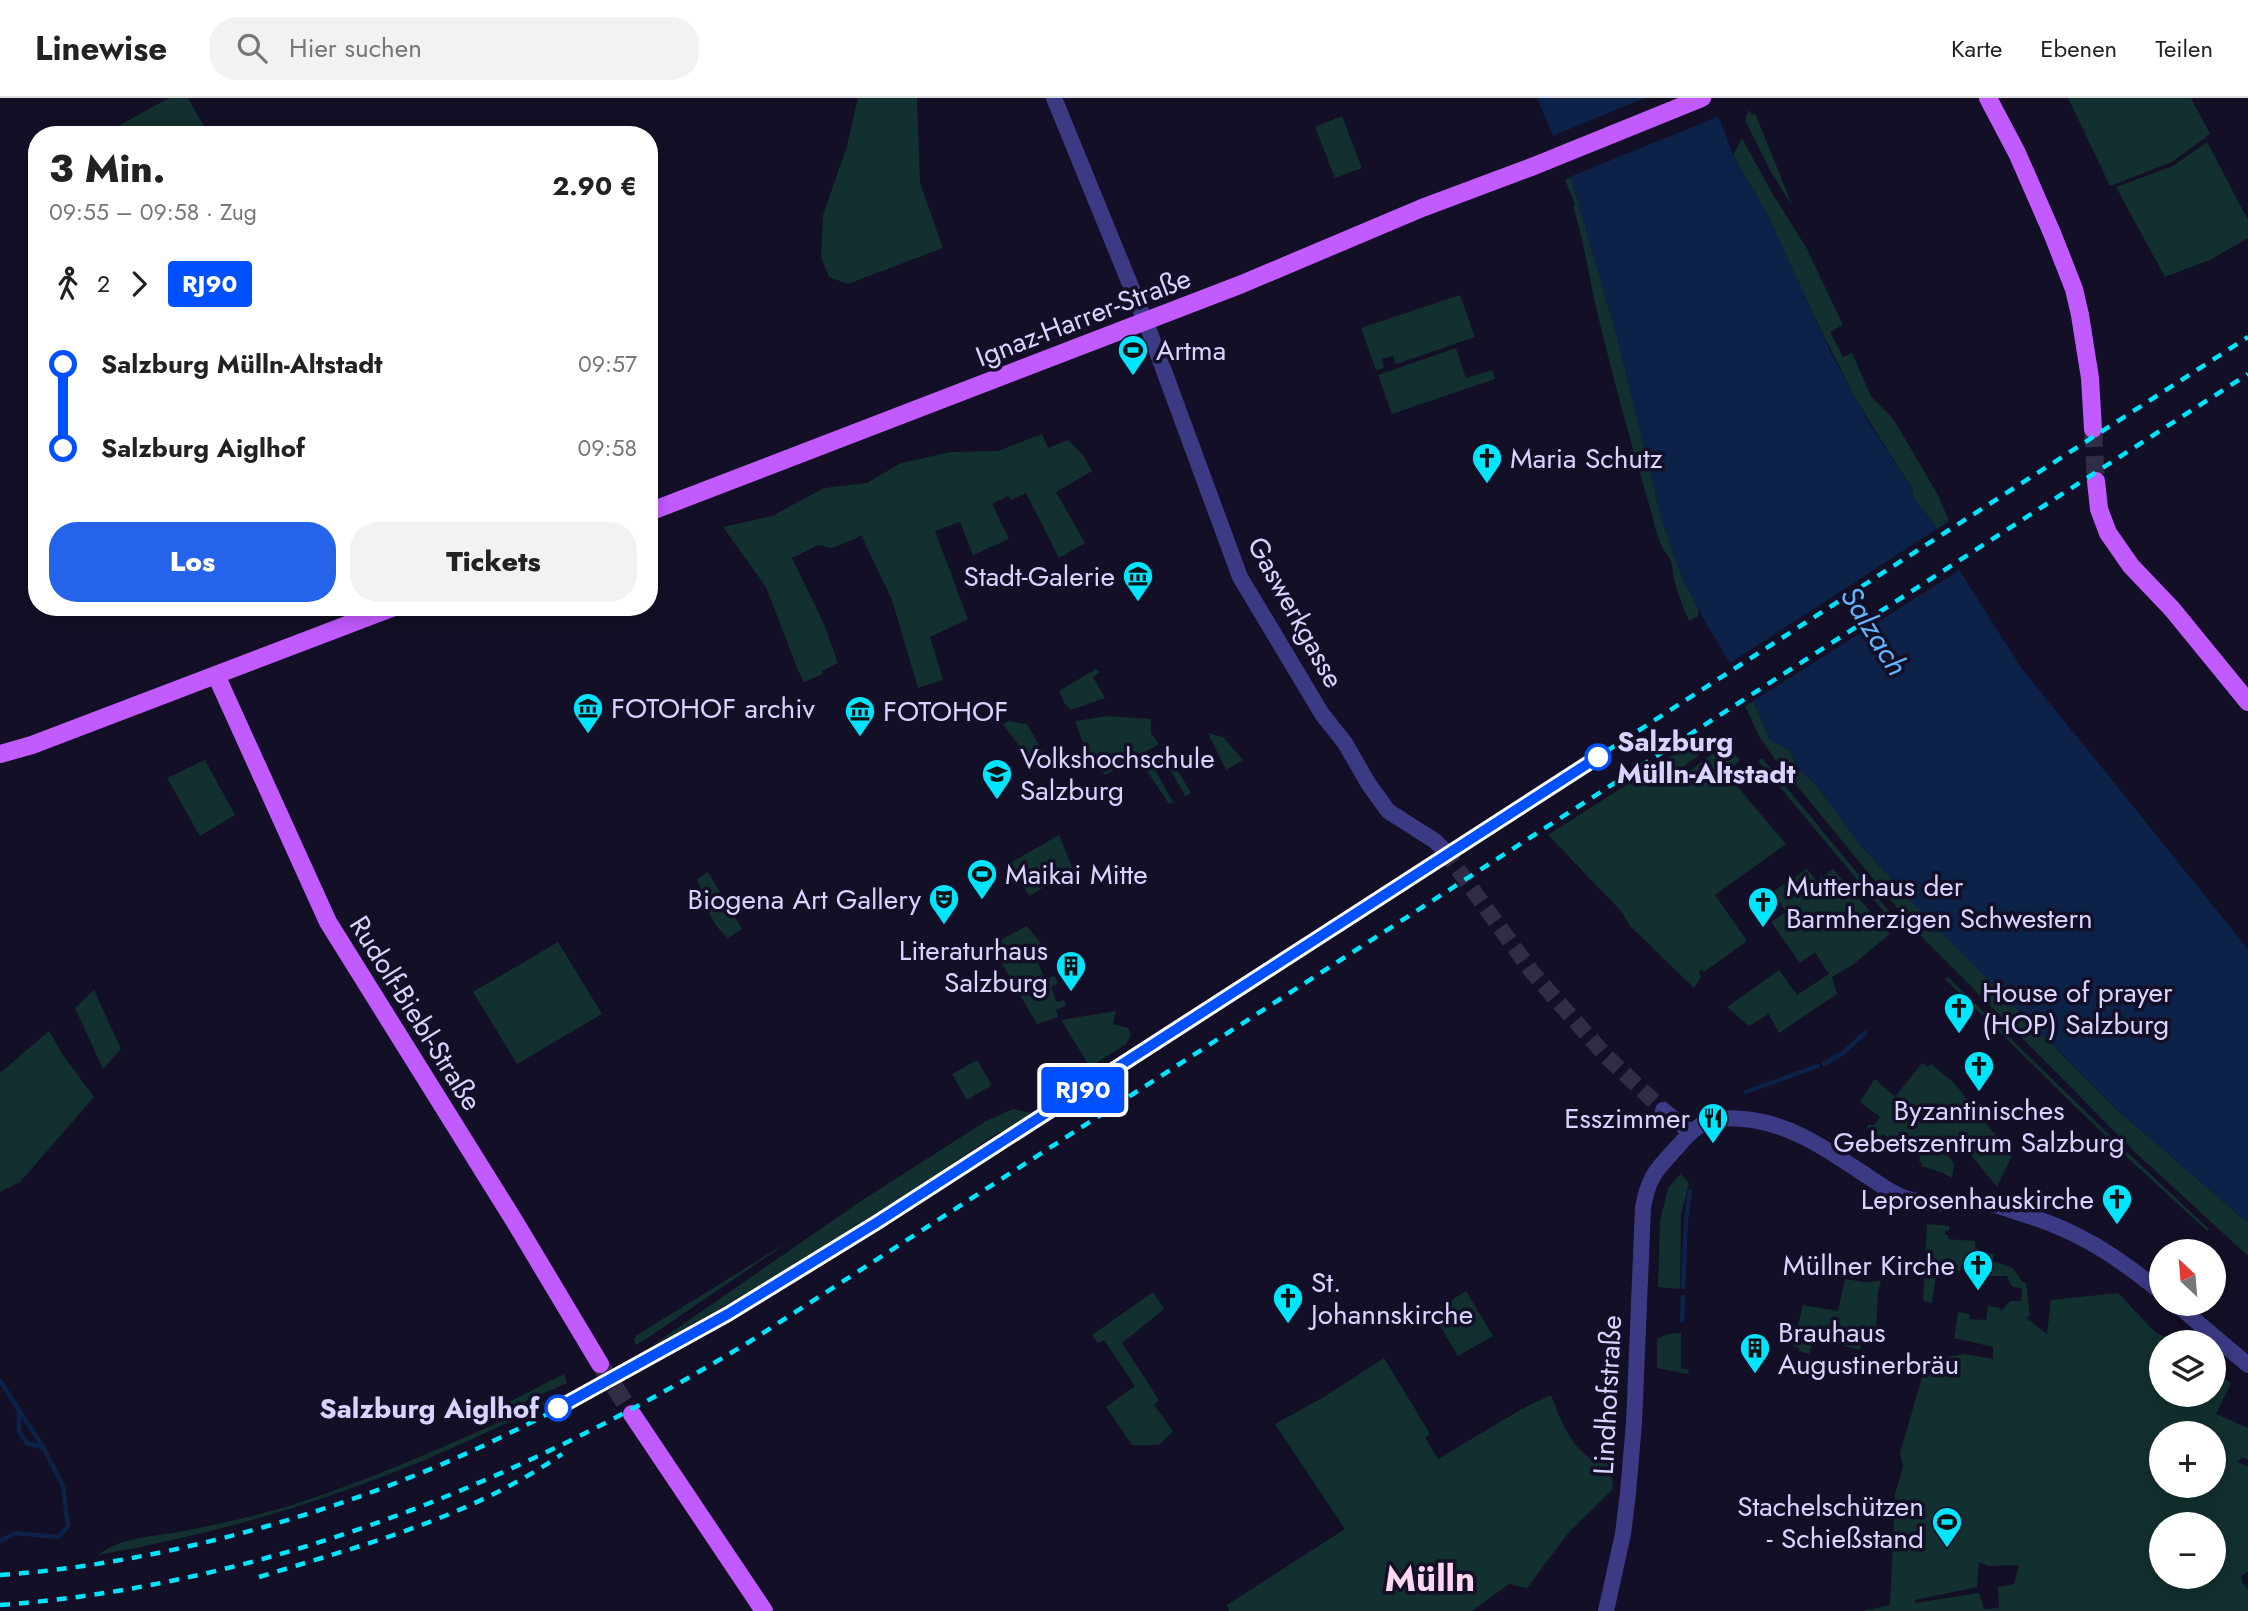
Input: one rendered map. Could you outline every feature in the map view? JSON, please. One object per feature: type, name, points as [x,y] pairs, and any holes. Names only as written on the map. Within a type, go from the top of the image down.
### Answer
[{"type":"main road","name":"Ignaz-Harrer-Straße","points":[[658,509],[1328,250],[1422,208],[1702,98]]},
{"type":"main road","points":[[1988,98],[2017,153],[2074,289],[2090,378],[2093,429]]},
{"type":"main road","points":[[2096,481],[2099,509],[2108,533],[2131,566],[2172,609],[2248,702]]},
{"type":"main road","points":[[0,754],[32,745],[370,616]]},
{"type":"main road","name":"Rudolf-Biebl-Straße","points":[[216,675],[328,922],[600,1364]]},
{"type":"main road","points":[[632,1414],[764,1611]]},
{"type":"street","name":"Gaswerkgasse","points":[[1054,98],[1145,321],[1243,583],[1322,714],[1345,743],[1388,811],[1444,850]]},
{"type":"street","points":[[1663,1110],[1690,1132],[1712,1119],[1727,1117],[1759,1120],[1793,1130],[1907,1199],[1921,1202],[1989,1204],[2053,1224],[2103,1248],[2149,1283]]},
{"type":"street","name":"Lindhofstraße","points":[[1606,1611],[1623,1534],[1628,1493],[1634,1423],[1643,1208],[1649,1181],[1690,1132]]},
{"type":"street","points":[[2190,1316],[2248,1365]]},
{"type":"green space","points":[[169,98],[188,98],[204,126],[118,126]]},
{"type":"green space","points":[[858,98],[917,98],[920,183],[943,248],[848,284],[829,277],[821,257],[823,215],[847,146]]},
{"type":"green space","points":[[2068,98],[2191,98],[2210,134],[2172,162],[2110,186]]},
{"type":"green space","points":[[1749,110],[1752,115],[1755,113],[1793,207],[1772,174],[1746,122]]},
{"type":"green space","points":[[1342,116],[1362,168],[1335,178],[1315,127]]},
{"type":"green space","points":[[1742,138],[1807,249],[1843,325],[1830,332],[1843,357],[1852,353],[1871,396],[1894,420],[1938,495],[1949,521],[1937,529],[1913,496],[1912,489],[1856,400],[1767,214],[1733,155]]},
{"type":"green space","points":[[2207,142],[2248,220],[2248,238],[2210,260],[2165,277],[2116,187],[2173,166]]},
{"type":"green space","points":[[1571,177],[1616,333],[1663,524],[1684,582],[1698,607],[1698,616],[1689,621],[1676,587],[1671,563],[1657,534],[1617,390],[1573,207],[1575,205],[1565,180]]},
{"type":"green space","points":[[1460,295],[1475,337],[1396,364],[1393,356],[1382,359],[1384,368],[1376,370],[1361,328]]},
{"type":"green space","points":[[1456,348],[1466,378],[1492,370],[1495,379],[1392,414],[1378,375]]},
{"type":"green space","points":[[1042,434],[1048,448],[1068,440],[1083,455],[1092,471],[1056,492],[1085,543],[1059,558],[1026,493],[1011,500],[1008,496],[992,504],[1009,539],[973,555],[960,522],[935,531],[968,619],[930,637],[943,680],[918,688],[892,600],[861,535],[832,548],[818,545],[792,558],[824,624],[838,663],[822,671],[823,674],[804,682],[766,587],[723,527],[772,516],[824,488],[867,483],[901,463],[950,452],[998,451]]},
{"type":"green space","points":[[1096,669],[1100,672],[1093,677],[1105,698],[1071,710],[1059,691]]},
{"type":"green space","points":[[1753,701],[1770,740],[1790,750],[1799,770],[1814,782],[1862,847],[1929,920],[1933,933],[1940,931],[2114,1107],[2248,1223],[2248,1256],[2135,1152],[1916,931],[1774,758],[1760,738],[1745,706]]},
{"type":"green space","points":[[1108,716],[1151,719],[1151,733],[1159,744],[1105,775],[1084,745],[1075,721]]},
{"type":"green space","points":[[1009,721],[1027,724],[1048,760],[1036,769],[1003,724]]},
{"type":"green space","points":[[1208,733],[1223,737],[1243,760],[1226,770]]},
{"type":"green space","points":[[1707,736],[1710,743],[1700,755],[1680,769],[1683,776],[1725,744],[1740,760],[1726,773],[1786,844],[1715,895],[1747,941],[1704,972],[1701,969],[1701,977],[1694,988],[1629,925],[1622,912],[1548,835]]},
{"type":"green space","points":[[1166,751],[1191,793],[1185,796],[1166,762],[1154,768],[1173,802],[1169,804],[1143,765]]},
{"type":"green space","points":[[1762,758],[1893,916],[1892,919],[1758,761]]},
{"type":"green space","points":[[205,760],[235,815],[200,836],[167,778]]},
{"type":"green space","points":[[1059,835],[1073,870],[1029,896],[1010,863]]},
{"type":"green space","points":[[1807,869],[1817,881],[1833,869],[1890,934],[1851,966],[1832,977],[1837,994],[1779,1033],[1769,1014],[1749,1026],[1727,1007],[1779,970],[1797,995],[1829,974],[1815,952],[1800,963],[1771,922],[1786,912],[1772,892]]},
{"type":"green space","points":[[708,872],[742,929],[728,938],[711,917],[697,879]]},
{"type":"green space","points":[[1027,926],[1045,949],[1038,963],[1045,979],[1055,976],[1058,984],[1051,987],[1057,1002],[1064,1000],[1066,1006],[1056,1010],[1058,1017],[1037,1024],[991,945]]},
{"type":"green space","points":[[558,942],[602,1014],[517,1064],[473,992]]},
{"type":"green space","points":[[1948,977],[2209,1229],[2207,1231],[2128,1158],[1945,979]]},
{"type":"green space","points":[[94,990],[121,1049],[103,1069],[75,1008]]},
{"type":"green space","points":[[1116,1011],[1113,1024],[1128,1028],[1131,1034],[1126,1044],[1090,1067],[1061,1020]]},
{"type":"green space","points":[[49,1031],[94,1097],[20,1182],[0,1192],[0,1073]]},
{"type":"green space","points":[[977,1060],[992,1085],[967,1100],[952,1074]]},
{"type":"green space","points":[[1922,1063],[1928,1067],[1931,1064],[1954,1083],[2012,1156],[1997,1187],[1958,1139],[1944,1150],[1954,1163],[1952,1178],[1921,1166],[1920,1157],[1896,1135],[1889,1146],[1886,1144],[1889,1139],[1883,1134],[1880,1137],[1867,1128],[1868,1125],[1874,1125],[1880,1117],[1860,1102],[1874,1080],[1895,1097]]},
{"type":"green space","points":[[1013,1109],[1032,1113],[1016,1126],[996,1134],[826,1245],[739,1298],[650,1347],[861,1201],[986,1121]]},
{"type":"green space","points":[[1681,1174],[1689,1183],[1681,1215],[1680,1289],[1658,1287],[1660,1221],[1668,1188]]},
{"type":"green space","points":[[1927,1224],[1949,1226],[1949,1230],[1945,1231],[1948,1239],[1975,1241],[1975,1248],[1994,1255],[1992,1261],[2013,1268],[2022,1282],[2026,1283],[2030,1316],[2026,1318],[2047,1334],[2051,1300],[2118,1293],[2153,1330],[2149,1330],[2149,1407],[2219,1407],[2216,1414],[2248,1428],[2248,1460],[2243,1457],[2237,1462],[2248,1467],[2248,1572],[2241,1576],[2248,1589],[2248,1611],[1863,1611],[1890,1605],[1895,1494],[1903,1467],[1900,1453],[1922,1377],[1933,1364],[1947,1357],[1964,1354],[1993,1359],[1993,1347],[1954,1338],[1958,1312],[1970,1314],[1969,1319],[1986,1320],[1988,1306],[2000,1308],[2001,1311],[2010,1301],[2021,1301],[2022,1289],[2012,1286],[2008,1276],[1991,1276],[1991,1266],[1963,1263],[1960,1271],[1946,1267],[1945,1270],[1937,1269],[1932,1303],[1923,1301]],"holes":[[[1979,1562],[1988,1566],[2019,1565],[2014,1584],[1998,1587],[1999,1608],[1984,1609],[1979,1593],[1915,1603],[1915,1600],[1977,1587]]]},
{"type":"green space","points":[[793,1239],[636,1345],[634,1339],[637,1335]]},
{"type":"green space","points":[[1845,1279],[1881,1281],[1876,1332],[1869,1331],[1867,1342],[1862,1341],[1860,1350],[1813,1338],[1809,1354],[1799,1351],[1799,1348],[1793,1346],[1803,1305],[1838,1311]]},
{"type":"green space","points":[[1466,1291],[1493,1336],[1458,1356],[1434,1316],[1437,1309]]},
{"type":"green space","points":[[1153,1292],[1164,1309],[1122,1343],[1159,1400],[1154,1405],[1173,1431],[1159,1445],[1132,1445],[1106,1407],[1135,1386],[1104,1340],[1098,1343],[1092,1335]]},
{"type":"green space","points":[[1681,1333],[1681,1369],[1689,1369],[1688,1374],[1657,1368],[1657,1339],[1668,1334]]},
{"type":"green space","points":[[1384,1358],[1430,1434],[1425,1438],[1438,1459],[1520,1410],[1551,1395],[1569,1435],[1582,1452],[1600,1463],[1610,1454],[1613,1489],[1569,1532],[1527,1588],[1509,1584],[1472,1611],[1229,1611],[1227,1605],[1345,1529],[1275,1424],[1324,1397]]},
{"type":"green space","points":[[564,1374],[567,1383],[472,1425],[503,1398],[507,1403]]},
{"type":"green space","points":[[2226,1379],[2231,1383],[2226,1393]]},
{"type":"green space","points":[[543,1402],[544,1404],[437,1455],[327,1497],[214,1530],[98,1555],[126,1541],[235,1520],[324,1494],[419,1457]]},
{"type":"water","name":"Salzach","points":[[1537,98],[1712,98],[1733,155],[1767,214],[1832,355],[1869,423],[1912,489],[1913,496],[1937,529],[1966,581],[2020,666],[2248,949],[2248,1223],[2114,1107],[1940,931],[1933,933],[1929,920],[1862,847],[1814,782],[1799,770],[1790,750],[1770,740],[1753,701],[1684,582],[1663,524],[1616,333],[1571,177]]},
{"type":"pier","points":[[1645,98],[1716,98],[1722,115],[1567,178],[1550,137]]},
{"type":"pier","points":[[1940,527],[1963,568],[1750,703],[1727,665]]},
{"type":"waterway","points":[[1824,1064],[1843,1053],[1865,1033]]},
{"type":"waterway","points":[[1746,1092],[1818,1066]]},
{"type":"waterway","points":[[1683,1287],[1690,1191]]},
{"type":"waterway","points":[[1682,1321],[1683,1297]]},
{"type":"waterway","points":[[0,1381],[43,1447],[63,1486],[68,1526],[58,1537],[16,1533],[0,1541]]},
{"type":"waterway","points":[[19,1411],[19,1431],[27,1443],[42,1447]]},
{"type":"tunnel","points":[[2093,429],[2096,481]]},
{"type":"tunnel","points":[[1444,850],[1532,972],[1606,1056],[1663,1110]]},
{"type":"tunnel","points":[[600,1364],[632,1414]]},
{"type":"railway","points":[[0,1575],[61,1569],[187,1547],[313,1512],[433,1468],[588,1393],[734,1310],[876,1223],[2248,337]]},
{"type":"railway","points":[[0,1605],[100,1594],[198,1575],[295,1550],[390,1518],[483,1481],[574,1439],[662,1392],[749,1342],[2248,374]]},
{"type":"railway","points":[[259,1577],[416,1527],[453,1512],[490,1496],[562,1454]]},
{"type":"train","name":"RJ90","points":[[558,1408],[648,1360],[786,1280],[1598,757]]},
{"type":"place","name":"Artma","points":[[1133,377]]},
{"type":"place","name":"Maria Schutz","points":[[1487,485]]},
{"type":"place","name":"Stadt-Galerie","points":[[1138,603]]},
{"type":"place","name":"FOTOHOF archiv","points":[[588,735]]},
{"type":"place","name":"FOTOHOF","points":[[860,738]]},
{"type":"place","name":"Salzburg Mülln-Altstadt","points":[[1598,757]]},
{"type":"place","name":"Volkshochschule Salzburg","points":[[997,801]]},
{"type":"place","name":"Maikai Mitte","points":[[982,901]]},
{"type":"place","name":"Biogena Art Gallery","points":[[944,926]]},
{"type":"place","name":"Mutterhaus der Barmherzigen Schwestern","points":[[1763,929]]},
{"type":"place","name":"Literaturhaus Salzburg","points":[[1071,993]]},
{"type":"place","name":"House of prayer (HOP) Salzburg","points":[[1959,1035]]},
{"type":"place","name":"Byzantinisches Gebetszentrum Salzburg","points":[[1979,1093]]},
{"type":"place","name":"Esszimmer","points":[[1713,1145]]},
{"type":"place","name":"Leprosenhauskirche","points":[[2117,1226]]},
{"type":"place","name":"Müllner Kirche","points":[[1978,1292]]},
{"type":"place","name":"St. Johannskirche","points":[[1288,1325]]},
{"type":"place","name":"Brauhaus Augustinerbräu","points":[[1755,1375]]},
{"type":"place","name":"Salzburg Aiglhof","points":[[558,1408]]},
{"type":"place","name":"Stachelschützen - Schießstand","points":[[1947,1549]]},
{"type":"district","name":"Mülln","points":[[1430,1579]]}]
